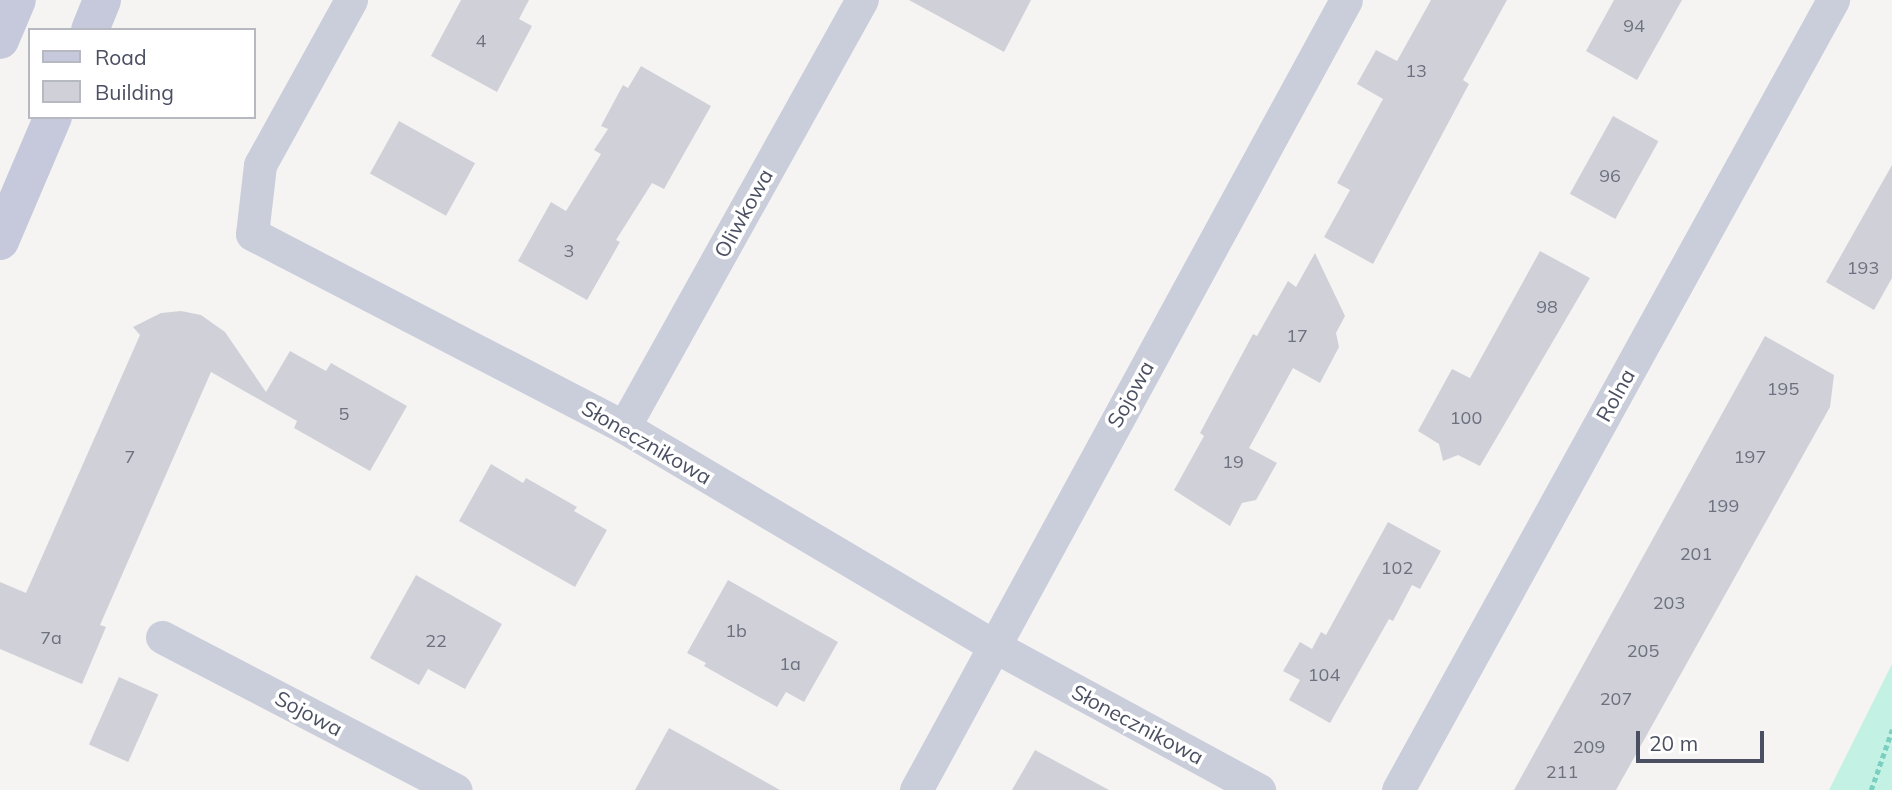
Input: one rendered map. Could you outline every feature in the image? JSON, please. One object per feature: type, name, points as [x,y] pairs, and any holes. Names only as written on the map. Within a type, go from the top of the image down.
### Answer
[{"type":"main road","points":[[0,40],[17,0]]},
{"type":"main road","points":[[91,28],[102,0]]},
{"type":"main road","points":[[0,241],[51,119]]},
{"type":"street","name":"Słonecznikowa","points":[[351,0],[260,164],[252,234],[624,427],[992,645],[1259,790]]},
{"type":"street","name":"Oliwkowa","points":[[624,427],[862,0]]},
{"type":"street","name":"Sojowa","points":[[916,790],[992,645],[1346,0]]},
{"type":"street","name":"Rolna","points":[[1398,790],[1833,0]]},
{"type":"street","name":"Sojowa","points":[[162,637],[456,790]]},
{"type":"path","points":[[1871,790],[1892,730]]},
{"type":"green space","points":[[1892,664],[1892,790],[1829,790]]},
{"type":"building","points":[[461,0],[529,0],[519,19],[532,26],[497,92],[431,56]]},
{"type":"building","points":[[909,0],[1031,0],[1004,52]]},
{"type":"building","points":[[1431,0],[1507,0],[1463,80],[1469,84],[1373,264],[1324,237],[1350,190],[1337,183],[1383,99],[1357,84],[1376,50],[1397,61]]},
{"type":"building","points":[[1614,0],[1682,0],[1637,80],[1586,51]]},
{"type":"building","points":[[641,66],[711,106],[664,189],[652,183],[616,240],[620,242],[587,300],[518,261],[551,202],[566,211],[601,154],[594,150],[608,129],[601,126],[623,85],[628,88]]},
{"type":"building","points":[[1613,116],[1658,141],[1615,219],[1570,194]]},
{"type":"building","points":[[399,121],[475,163],[446,216],[370,173]]},
{"type":"building","points":[[1892,165],[1892,278],[1874,310],[1826,282]]},
{"type":"building","points":[[1540,251],[1590,278],[1480,466],[1458,455],[1443,461],[1439,444],[1418,431],[1452,369],[1470,378]]},
{"type":"building","points":[[1315,253],[1345,316],[1336,333],[1339,347],[1320,383],[1293,368],[1249,448],[1277,463],[1256,500],[1242,503],[1230,526],[1174,490],[1204,436],[1200,433],[1253,334],[1257,336],[1288,281],[1296,287]]},
{"type":"building","points":[[181,311],[201,315],[225,332],[266,392],[290,351],[326,371],[331,363],[407,406],[370,471],[294,428],[297,421],[211,372],[100,625],[106,627],[82,684],[0,649],[0,582],[26,593],[140,335],[133,327],[161,313]]},
{"type":"building","points":[[1765,336],[1834,375],[1830,407],[1616,790],[1514,790]]},
{"type":"building","points":[[491,464],[523,483],[526,478],[577,507],[574,511],[607,530],[575,587],[459,521]]},
{"type":"building","points":[[1388,522],[1441,551],[1420,589],[1412,585],[1393,621],[1389,619],[1330,723],[1289,700],[1300,680],[1283,671],[1300,642],[1312,649],[1321,632],[1326,635]]},
{"type":"building","points":[[416,575],[502,624],[465,689],[428,669],[419,685],[370,658]]},
{"type":"building","points":[[728,580],[838,642],[804,702],[786,692],[777,707],[704,666],[706,663],[687,653]]},
{"type":"building","points":[[119,677],[158,694],[128,762],[89,745]]},
{"type":"building","points":[[669,728],[707,749],[780,790],[635,790]]},
{"type":"building","points":[[1035,750],[1109,790],[1012,790]]}]
